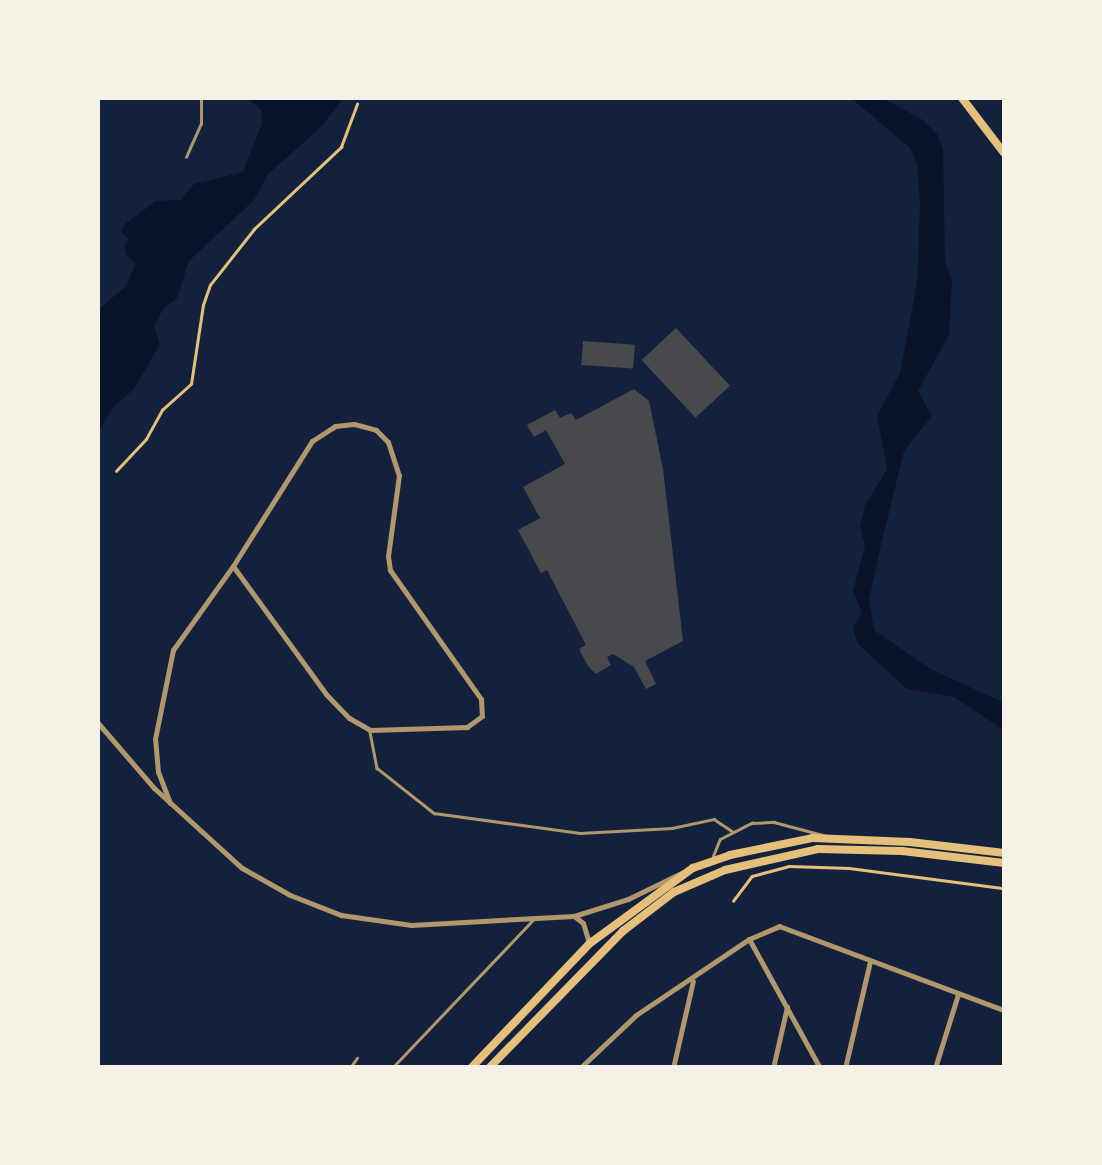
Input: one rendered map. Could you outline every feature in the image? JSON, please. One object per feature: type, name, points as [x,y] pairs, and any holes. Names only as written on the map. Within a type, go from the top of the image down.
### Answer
[{"type":"main road","points":[[962,98],[1004,153]]},
{"type":"main road","points":[[471,1068],[589,944],[693,868],[813,838],[1004,853]]},
{"type":"main road","points":[[489,1068],[624,931],[674,892],[725,870],[818,849],[902,851],[1004,863]]},
{"type":"street","points":[[170,803],[158,772],[155,739],[168,665],[180,636],[233,566],[312,442],[324,431],[354,424],[376,430],[388,442],[400,475],[388,556],[390,570],[481,699],[484,709],[482,716],[467,727],[370,730],[326,694],[233,566]]},
{"type":"street","points":[[98,723],[170,803],[262,881],[341,915],[412,925],[574,916],[628,899],[693,868]]},
{"type":"street","points":[[574,916],[583,922],[589,944]]},
{"type":"street","points":[[580,1068],[636,1015],[748,940],[779,926],[1003,1010],[1004,1000]]},
{"type":"street","points":[[748,940],[820,1068]]},
{"type":"street","points":[[845,1068],[870,961]]},
{"type":"street","points":[[673,1068],[694,978]]},
{"type":"street","points":[[936,1068],[958,994]]},
{"type":"street","points":[[773,1068],[788,1006]]},
{"type":"lane","points":[[186,157],[200,124],[201,98]]},
{"type":"lane","points":[[370,730],[377,768],[434,813],[580,833],[672,828],[714,820],[732,830]]},
{"type":"lane","points":[[712,861],[720,839],[732,830],[774,822],[844,840]]},
{"type":"lane","points":[[392,1068],[534,919]]},
{"type":"lane","points":[[350,1068],[356,1058]]},
{"type":"path","points":[[116,471],[146,439],[162,410],[191,384],[203,305],[210,285],[254,229],[341,147],[357,104]]},
{"type":"path","points":[[733,901],[752,876],[802,865],[1004,888]]},
{"type":"water","points":[[247,98],[343,98],[321,127],[268,174],[254,200],[189,261],[177,298],[164,308],[154,325],[160,344],[134,389],[113,407],[98,433],[98,310],[125,287],[136,264],[126,255],[124,247],[129,239],[121,232],[126,223],[156,201],[181,200],[194,184],[243,172],[262,123],[261,110]]},
{"type":"water","points":[[851,98],[882,98],[923,120],[937,134],[943,148],[945,261],[952,281],[949,335],[918,391],[932,416],[904,451],[881,545],[869,599],[874,630],[929,668],[1004,703],[1004,730],[954,697],[907,689],[857,643],[853,627],[862,613],[853,591],[865,546],[860,527],[865,505],[887,469],[877,416],[900,373],[917,283],[920,205],[917,164],[910,148]]},
{"type":"building","points":[[676,328],[730,386],[696,418],[642,360]]},
{"type":"building","points":[[583,341],[635,345],[633,369],[581,365]]},
{"type":"building","points":[[634,389],[649,401],[663,469],[683,641],[645,661],[656,684],[646,689],[634,667],[613,654],[607,657],[611,665],[596,674],[588,666],[579,649],[586,645],[547,570],[541,573],[518,530],[540,518],[523,487],[565,464],[546,430],[534,437],[527,425],[555,410],[560,418],[571,413],[576,420]]}]
